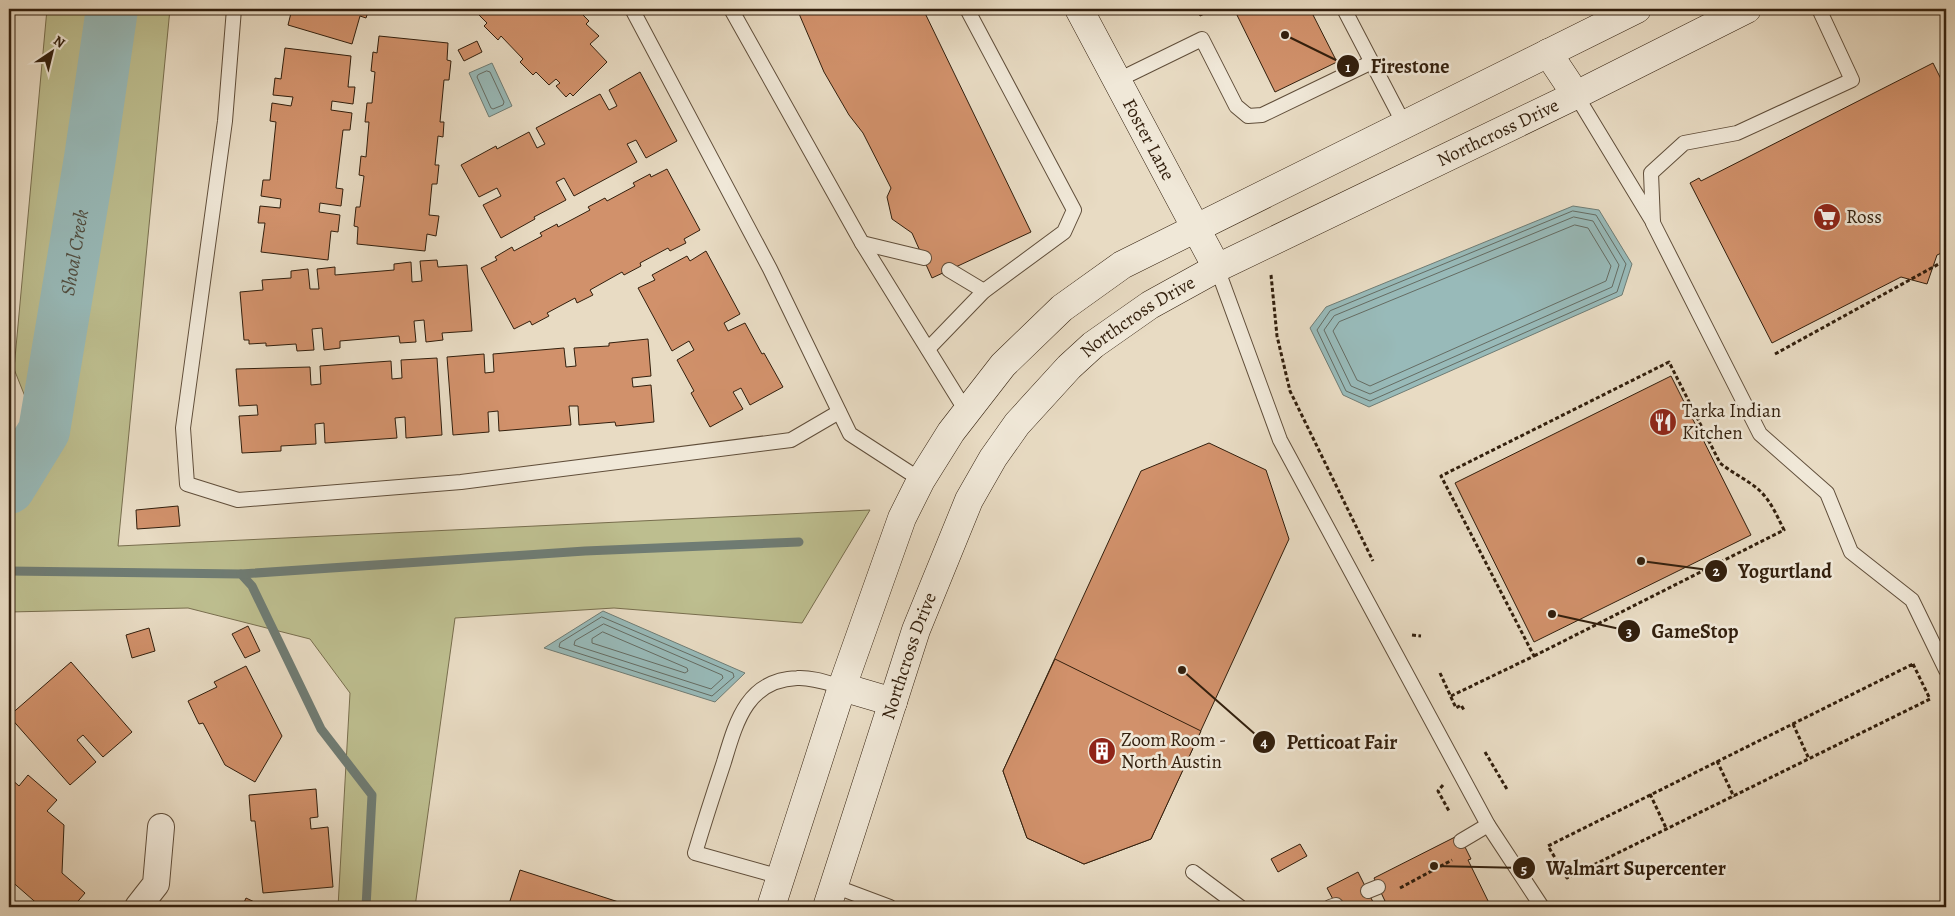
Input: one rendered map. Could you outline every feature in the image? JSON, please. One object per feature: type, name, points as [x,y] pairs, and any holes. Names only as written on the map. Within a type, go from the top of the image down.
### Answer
[{"type":"street","name":"Foster Lane","points":[[1079,9],[1197,227],[1217,268]]},
{"type":"street","points":[[771,907],[842,687],[902,518],[921,480],[966,411],[1003,365],[1062,308],[1122,264],[1637,9]]},
{"type":"street","name":"Northcross Drive","points":[[831,897],[916,630],[969,500],[993,458],[1016,424],[1069,366],[1093,345],[1150,305],[1217,268],[1576,95],[1747,9]]},
{"type":"street","points":[[1548,53],[1576,95]]},
{"type":"street","points":[[842,687],[893,702]]},
{"type":"street","points":[[138,907],[156,884],[161,827]]},
{"type":"lane","points":[[234,9],[225,121],[183,428],[187,484],[238,500],[461,482],[791,440],[839,412]]},
{"type":"lane","points":[[632,9],[770,269],[850,434],[921,480]]},
{"type":"lane","points":[[732,9],[862,243],[966,411]]},
{"type":"lane","points":[[928,349],[984,291],[1064,232],[1074,210],[967,9]]},
{"type":"lane","points":[[1344,9],[1404,124]]},
{"type":"lane","points":[[1653,223],[1651,173],[1684,143],[1737,133],[1852,80],[1819,9]]},
{"type":"lane","points":[[1118,80],[1202,39],[1236,106],[1248,116],[1262,115],[1372,62]]},
{"type":"lane","points":[[1576,95],[1653,223],[1760,434],[1827,493],[1851,552],[1912,600],[1946,670]]},
{"type":"lane","points":[[862,243],[924,258]]},
{"type":"lane","points":[[1217,268],[1280,440],[1488,825],[1542,907]]},
{"type":"lane","points":[[949,270],[984,291]]},
{"type":"lane","points":[[781,878],[695,853],[736,724],[747,703],[757,692],[778,681],[798,678],[842,687]]},
{"type":"lane","points":[[1461,840],[1488,825]]},
{"type":"lane","points":[[1193,872],[1240,907]]},
{"type":"lane","points":[[831,897],[890,907]]},
{"type":"path","points":[[1775,354],[1946,260]]},
{"type":"path","points":[[1271,275],[1277,336],[1290,390],[1373,561]]},
{"type":"path","points":[[1450,696],[1534,656],[1784,530],[1769,501],[1758,489],[1720,463],[1669,362],[1441,476],[1534,656]]},
{"type":"path","points":[[1408,630],[1412,635],[1421,636]]},
{"type":"path","points":[[1913,664],[1930,699],[1668,830],[1567,878],[1548,846],[1793,724],[1913,664]]},
{"type":"path","points":[[1440,673],[1456,708],[1461,705],[1464,710]]},
{"type":"path","points":[[1793,724],[1809,759]]},
{"type":"path","points":[[1485,752],[1508,791]]},
{"type":"path","points":[[1485,764],[1491,761]]},
{"type":"path","points":[[1717,761],[1734,797]]},
{"type":"path","points":[[1443,784],[1438,790],[1449,811]]},
{"type":"path","points":[[1650,794],[1668,830]]},
{"type":"path","points":[[1391,893],[1459,857]]},
{"type":"green space","points":[[47,9],[170,9],[118,546],[870,510],[802,623],[614,608],[455,618],[415,907],[338,907],[350,693],[310,639],[188,608],[9,612],[9,467],[36,424],[14,369]]},
{"type":"water","points":[[492,63],[512,106],[489,117],[469,73]]},
{"type":"water","points":[[1573,206],[1599,210],[1632,264],[1622,295],[1369,407],[1343,395],[1310,328],[1326,307]]},
{"type":"water","points":[[603,611],[745,673],[715,702],[544,648]]},
{"type":"building","points":[[292,9],[369,9],[366,18],[360,16],[352,44],[288,25]]},
{"type":"building","points":[[473,9],[577,9],[589,21],[586,24],[599,36],[590,44],[607,62],[573,96],[570,93],[566,97],[556,86],[560,83],[556,79],[549,85],[536,72],[533,75],[520,62],[523,59],[501,36],[498,40],[484,26],[487,23]]},
{"type":"building","points":[[797,9],[923,9],[1031,232],[932,278],[912,233],[892,219],[887,197],[891,188],[863,133],[849,115],[824,72]]},
{"type":"building","points":[[1197,9],[1215,9],[1200,16]]},
{"type":"building","points":[[1234,9],[1310,9],[1337,62],[1275,92]]},
{"type":"building","points":[[379,36],[448,43],[447,60],[451,61],[449,80],[444,80],[440,122],[444,122],[443,137],[438,136],[435,165],[439,165],[437,184],[432,184],[429,215],[439,216],[436,236],[427,234],[425,251],[357,244],[358,227],[354,226],[356,207],[360,207],[364,176],[359,175],[361,156],[366,157],[369,122],[365,122],[367,103],[372,103],[375,72],[371,71],[373,52],[377,53]]},
{"type":"building","points":[[477,41],[482,52],[464,61],[458,50]]},
{"type":"building","points":[[285,48],[351,56],[348,87],[355,87],[353,104],[332,101],[331,110],[352,113],[350,130],[343,130],[336,188],[343,189],[341,206],[320,203],[319,212],[340,215],[338,232],[331,231],[328,260],[261,252],[265,223],[258,223],[260,206],[280,208],[281,199],[261,196],[263,180],[270,180],[276,122],[270,121],[272,103],[291,106],[293,97],[273,95],[275,78],[281,79]]},
{"type":"building","points":[[9,63],[12,108],[9,108]]},
{"type":"building","name":"Ross","points":[[1933,63],[1946,89],[1946,251],[1937,255],[1927,284],[1901,277],[1772,343],[1690,183],[1699,178],[1701,181]]},
{"type":"building","points":[[640,72],[677,141],[646,158],[636,140],[627,144],[637,162],[574,196],[564,178],[556,182],[566,200],[501,238],[483,205],[501,196],[497,188],[479,197],[461,165],[496,146],[497,149],[529,132],[537,148],[545,144],[536,128],[600,94],[609,110],[617,106],[609,90]]},
{"type":"building","points":[[667,169],[700,230],[684,239],[686,243],[670,251],[668,248],[640,263],[641,266],[624,275],[622,272],[590,290],[593,295],[577,303],[575,298],[547,313],[549,316],[532,325],[530,321],[514,329],[481,268],[497,260],[495,257],[512,247],[514,251],[542,236],[540,233],[557,224],[558,227],[590,210],[588,207],[605,198],[607,201],[635,186],[633,183],[650,174],[651,177]]},
{"type":"building","points":[[706,251],[740,314],[724,323],[728,331],[745,323],[783,387],[750,405],[741,388],[733,392],[743,409],[710,427],[691,393],[694,391],[677,360],[694,350],[689,341],[672,351],[638,288],[655,280],[652,275],[687,256],[690,261]]},
{"type":"building","points":[[437,260],[438,267],[467,265],[472,331],[442,333],[443,340],[426,342],[424,320],[414,321],[416,342],[400,343],[399,336],[340,341],[340,348],[324,350],[322,328],[312,329],[314,350],[297,351],[296,344],[266,346],[266,343],[249,344],[249,340],[244,340],[240,292],[263,290],[262,280],[291,278],[291,271],[308,269],[310,289],[319,289],[317,269],[335,267],[335,275],[394,270],[394,264],[411,262],[412,282],[422,281],[420,261]]},
{"type":"building","points":[[648,339],[651,376],[632,378],[633,387],[651,385],[654,422],[616,426],[615,422],[579,425],[578,406],[569,406],[571,425],[499,431],[498,411],[488,412],[489,432],[453,435],[447,357],[484,354],[485,373],[494,372],[493,354],[564,348],[566,367],[576,366],[574,348],[609,346],[609,343]]},
{"type":"building","points":[[437,358],[442,435],[406,438],[405,417],[395,418],[397,438],[325,443],[324,423],[315,424],[316,444],[281,446],[281,451],[242,453],[239,416],[258,415],[257,405],[239,406],[236,369],[310,367],[311,385],[321,384],[320,366],[391,361],[392,379],[402,378],[401,360]]},
{"type":"building","points":[[1671,376],[1751,535],[1534,642],[1455,483]]},
{"type":"building","points":[[1209,443],[1266,470],[1289,539],[1151,839],[1084,864],[1027,838],[1003,771],[1141,471]]},
{"type":"building","points":[[178,506],[180,526],[137,529],[136,510]]},
{"type":"building","points":[[248,626],[260,651],[245,658],[232,634]]},
{"type":"building","points":[[149,628],[155,651],[132,658],[126,635]]},
{"type":"building","name":"Zoom Room - North Austin","points":[[1055,659],[1201,731],[1151,839],[1084,864],[1027,838],[1003,771]]},
{"type":"building","points":[[71,662],[132,732],[103,757],[83,735],[77,740],[96,762],[70,785],[9,716]]},
{"type":"building","points":[[246,666],[282,736],[255,782],[225,765],[203,723],[199,724],[188,701],[217,687],[214,682]]},
{"type":"building","points":[[28,775],[57,800],[47,811],[64,825],[62,873],[85,893],[73,907],[41,907],[9,879],[9,777],[19,786]]},
{"type":"building","points":[[316,789],[318,817],[310,818],[311,829],[328,827],[333,887],[263,893],[255,821],[251,821],[249,795]]},
{"type":"building","points":[[1459,835],[1471,859],[1468,860],[1491,907],[1337,907],[1327,888],[1358,872],[1375,906],[1385,901],[1374,878]]},
{"type":"building","points":[[1300,844],[1307,856],[1278,872],[1271,859]]},
{"type":"building","points":[[520,870],[634,907],[508,907]]},
{"type":"building","points":[[246,898],[265,907],[242,907]]},
{"type":"waterway","name":"Shoal Creek","points":[[9,488],[44,431],[90,158],[112,9]]},
{"type":"waterway","points":[[241,574],[585,551],[799,542]]},
{"type":"waterway","points":[[9,571],[241,574],[252,586],[321,729],[372,795],[366,907]]},
{"type":"place","name":"Firestone","points":[[1285,35]]},
{"type":"place","name":"Ross","points":[[1827,217]]},
{"type":"place","name":"Tarka Indian Kitchen","points":[[1663,422]]},
{"type":"place","name":"Yogurtland","points":[[1641,561]]},
{"type":"place","name":"GameStop","points":[[1552,614]]},
{"type":"place","name":"Petticoat Fair","points":[[1182,670]]},
{"type":"place","name":"Zoom Room - North Austin","points":[[1102,751]]},
{"type":"place","name":"Walmart Supercenter","points":[[1434,866]]}]
